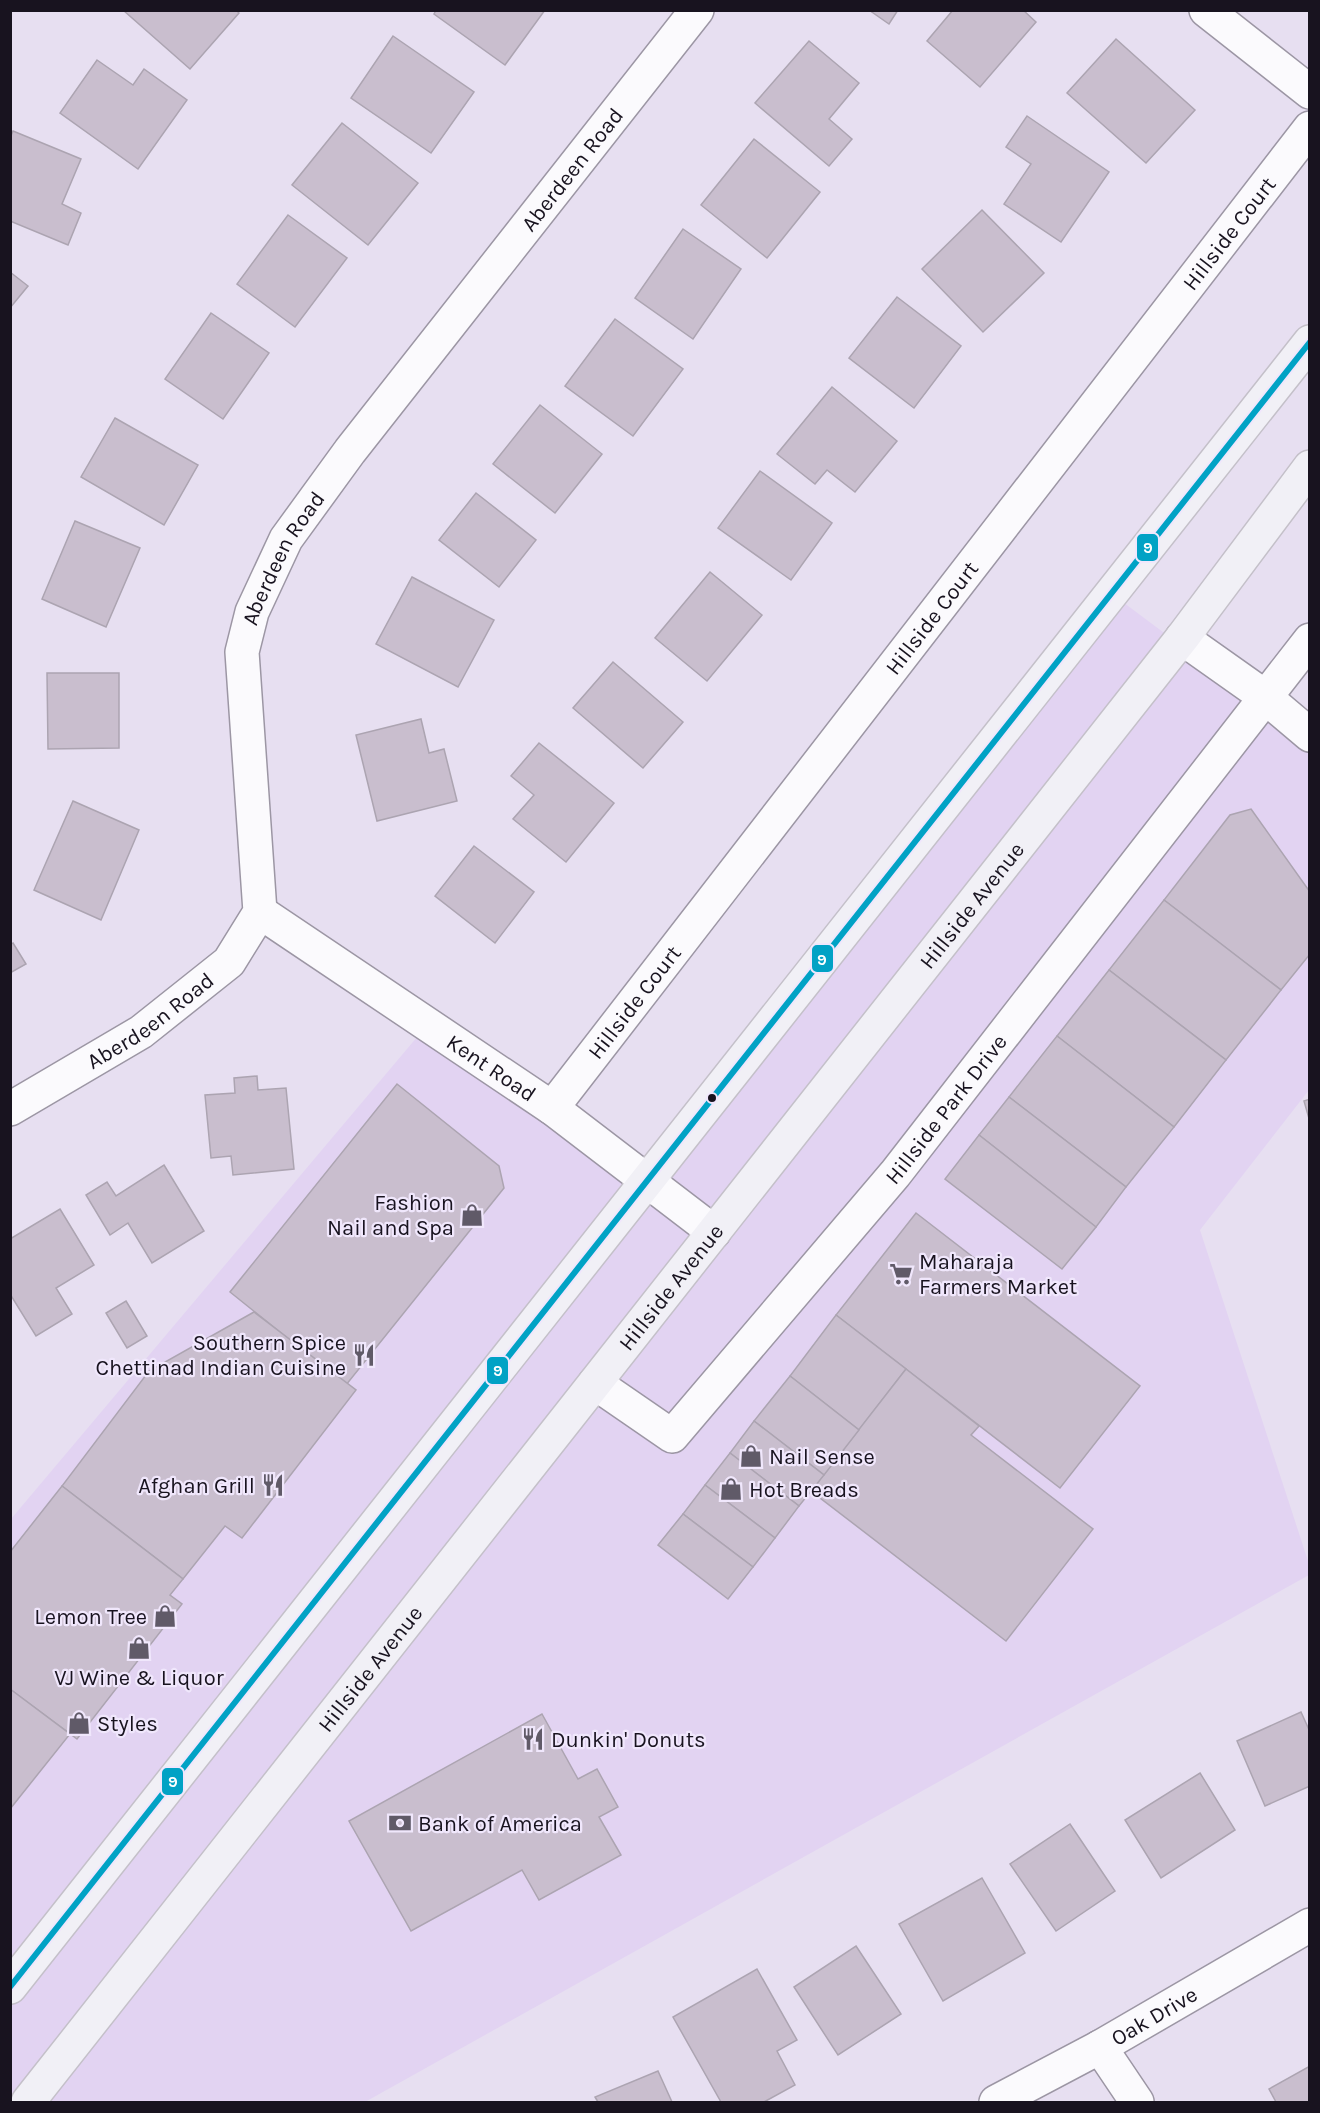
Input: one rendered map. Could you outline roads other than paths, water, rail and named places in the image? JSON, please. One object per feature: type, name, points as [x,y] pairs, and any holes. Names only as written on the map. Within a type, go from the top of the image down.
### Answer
[{"type":"main road","points":[[10,1987],[1310,342]]},
{"type":"main road","name":"Hillside Avenue","points":[[28,2103],[1182,638],[1310,467]]},
{"type":"street","name":"Aberdeen Road","points":[[10,1109],[150,1025],[230,962],[260,912],[242,652],[252,612],[286,539],[350,451],[696,10]]},
{"type":"street","points":[[1206,10],[1310,92]]},
{"type":"street","name":"Hillside Court","points":[[552,1108],[1310,128]]},
{"type":"street","points":[[1182,638],[1264,696],[1310,735]]},
{"type":"street","name":"Hillside Park Drive","points":[[595,1383],[672,1436],[895,1174],[1264,696],[1310,640]]},
{"type":"street","name":"Kent Road","points":[[260,912],[552,1108],[714,1232]]},
{"type":"street","name":"Oak Drive","points":[[996,2103],[1100,2048],[1310,1925]]},
{"type":"street","points":[[1100,2048],[1137,2103]]},
{"type":"place","name":"Fashion Nail and Spa","points":[[472,1215]]},
{"type":"place","name":"Maharaja Farmers Market","points":[[901,1274]]},
{"type":"place","name":"Southern Spice Chettinad Indian Cuisine","points":[[364,1355]]},
{"type":"place","name":"Nail Sense","points":[[751,1456]]},
{"type":"place","name":"Afghan Grill","points":[[273,1485]]},
{"type":"place","name":"Hot Breads","points":[[731,1489]]},
{"type":"place","name":"Lemon Tree","points":[[165,1616]]},
{"type":"place","name":"VJ Wine & Liquor","points":[[139,1648]]},
{"type":"place","name":"Styles","points":[[79,1723]]},
{"type":"place","name":"Dunkin' Donuts","points":[[533,1739]]},
{"type":"place","name":"Bank of America","points":[[400,1823]]}]
